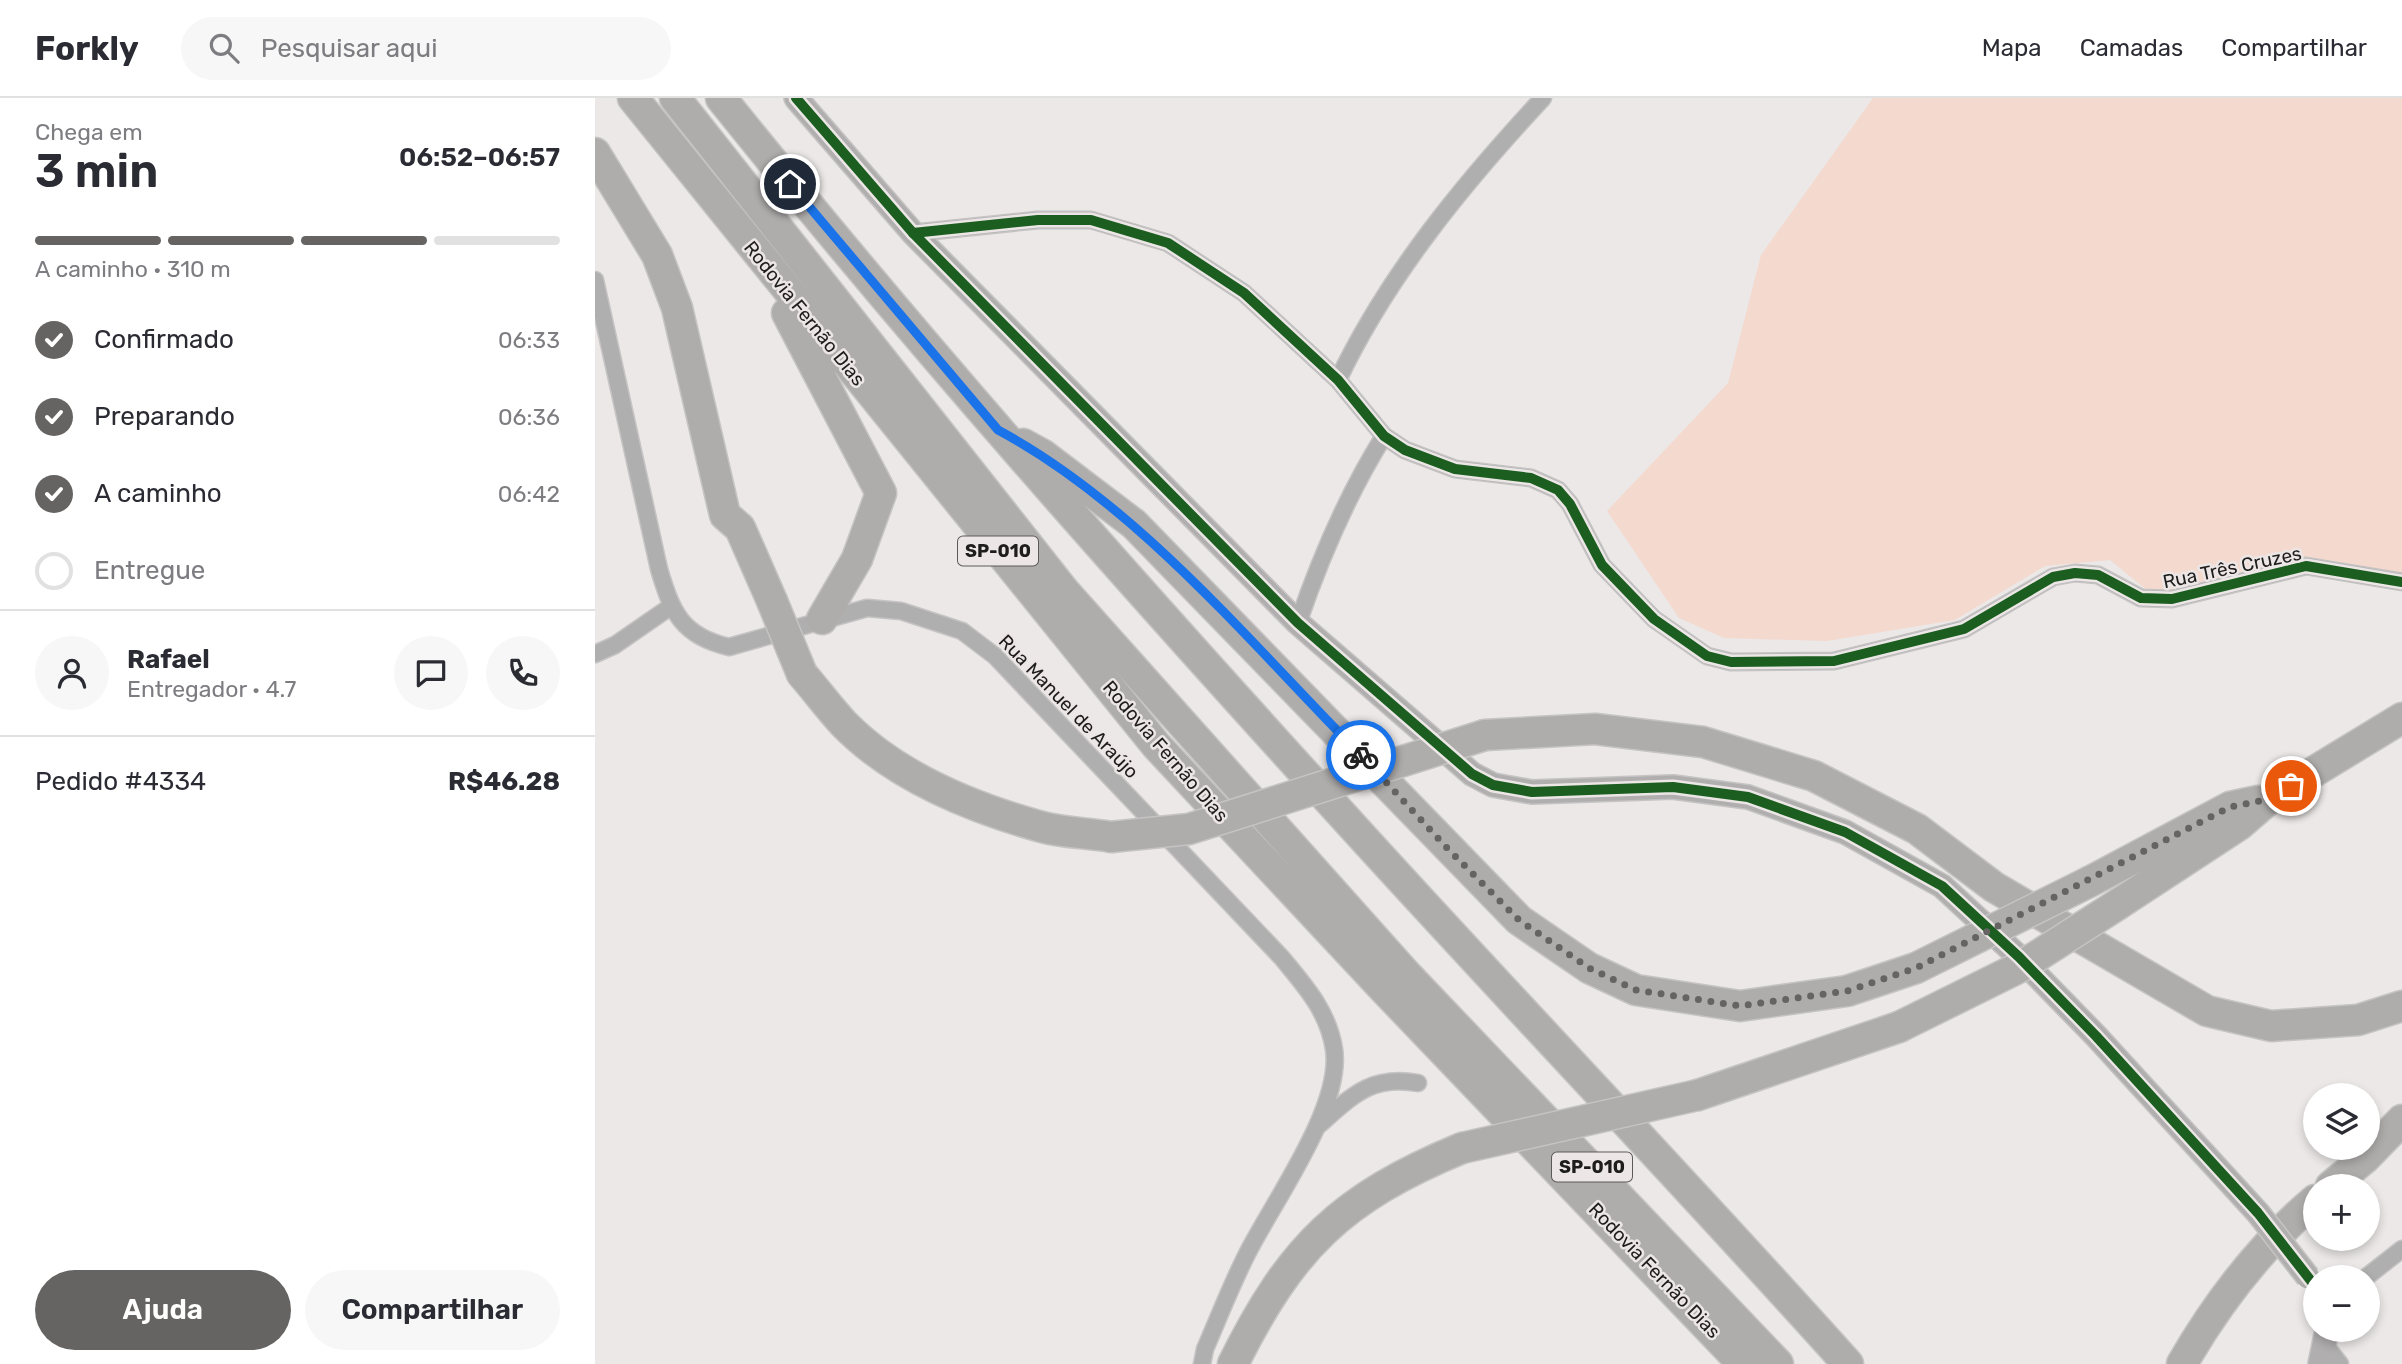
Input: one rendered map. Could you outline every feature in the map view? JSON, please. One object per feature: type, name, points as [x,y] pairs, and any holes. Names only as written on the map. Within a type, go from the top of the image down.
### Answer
[{"type":"highway","name":"Rodovia Fernão Dias","points":[[633,98],[1156,745],[1383,988],[1743,1364]]},
{"type":"highway","name":"Rodovia Fernão Dias","points":[[675,98],[1063,592],[1405,973],[1778,1364]]},
{"type":"highway","points":[[721,98],[841,249],[998,430],[1347,821],[1698,1196],[1848,1364]]},
{"type":"highway","points":[[595,153],[657,255],[677,308],[725,515],[740,528],[802,674],[844,724],[890,761],[936,786],[981,807],[1044,828],[1111,836],[1189,829],[1485,735],[1608,730],[1703,742],[1814,776],[1917,829],[1994,887],[2207,1012],[2271,1026],[2358,1020],[2402,1006]]},
{"type":"highway","points":[[752,246],[881,493],[857,559],[822,619]]},
{"type":"highway","points":[[998,430],[1044,455],[1134,524],[1519,920],[1589,968],[1636,990],[1740,1006],[1847,991],[1916,968],[2091,881],[2230,807],[2269,799]]},
{"type":"highway","points":[[1233,1364],[1259,1311],[1299,1253],[1331,1224],[1387,1182],[1462,1148],[1698,1095],[1899,1027],[2020,967],[2239,825],[2269,799],[2402,718]]},
{"type":"highway","points":[[2346,1174],[2402,1120]]},
{"type":"highway","points":[[2182,1364],[2203,1328],[2281,1229],[2303,1210]]},
{"type":"street","points":[[796,98],[913,233],[1298,623],[1472,774],[1493,785],[1532,792],[1673,787],[1748,797],[1845,832],[1942,886],[2019,957],[2096,1036],[2258,1213],[2303,1270]]},
{"type":"street","points":[[1338,380],[1359,336],[1417,249],[1486,159],[1543,98]]},
{"type":"street","points":[[913,233],[1038,220],[1091,220],[1168,243],[1244,293],[1338,380],[1384,436],[1357,479],[1321,555],[1298,623]]},
{"type":"street","name":"Rua Manuel de Araújo","points":[[595,280],[670,607],[694,633],[710,642],[729,647],[867,608],[901,611],[962,631],[995,656],[1282,958],[1317,1000],[1335,1050],[1329,1095],[1317,1126],[1247,1253],[1205,1349],[1202,1364]]},
{"type":"street","name":"Rua Três Cruzes","points":[[1384,436],[1405,450],[1455,469],[1531,478],[1557,490],[1570,504],[1595,556],[1654,619],[1706,656],[1731,662],[1834,662],[1964,629],[2053,577],[2075,572],[2098,576],[2141,598],[2153,601],[2172,599],[2306,566],[2402,582]]},
{"type":"street","points":[[595,654],[615,645],[670,607]]},
{"type":"street","points":[[1317,1126],[1361,1090],[1377,1082],[1396,1079],[1418,1083]]},
{"type":"street","points":[[2380,1266],[2402,1249]]},
{"type":"street","points":[[2324,1346],[2340,1364]]},
{"type":"shaded area","points":[[1873,98],[2402,98],[2402,576],[2306,562],[2192,588],[2148,591],[2110,560],[2045,566],[1955,620],[1827,641],[1724,638],[1679,618],[1607,511],[1728,383],[1761,255]]},
{"type":"cycle path","points":[[796,98],[913,233],[1298,623],[1472,774],[1493,785],[1532,792],[1673,787],[1748,797],[1845,832],[1942,886],[2019,957],[2096,1036],[2258,1213],[2303,1271]]},
{"type":"cycle path","points":[[913,233],[1038,220],[1091,220],[1168,243],[1244,293],[1338,380],[1384,436],[1405,450],[1455,469],[1531,478],[1558,490],[1570,504],[1602,565],[1654,619],[1707,656],[1731,662],[1834,661],[1964,629],[2053,577],[2075,573],[2098,575],[2141,598],[2172,599],[2306,566],[2402,582]]},
{"type":"way so far","points":[[1361,755],[1449,850],[1519,920],[1589,968],[1636,990],[1740,1006],[1847,991],[1881,982],[1916,968],[2091,881],[2230,807],[2269,799],[2291,786]]},
{"type":"route","points":[[790,184],[841,249],[998,430],[1044,455],[1134,524],[1361,755]]}]
